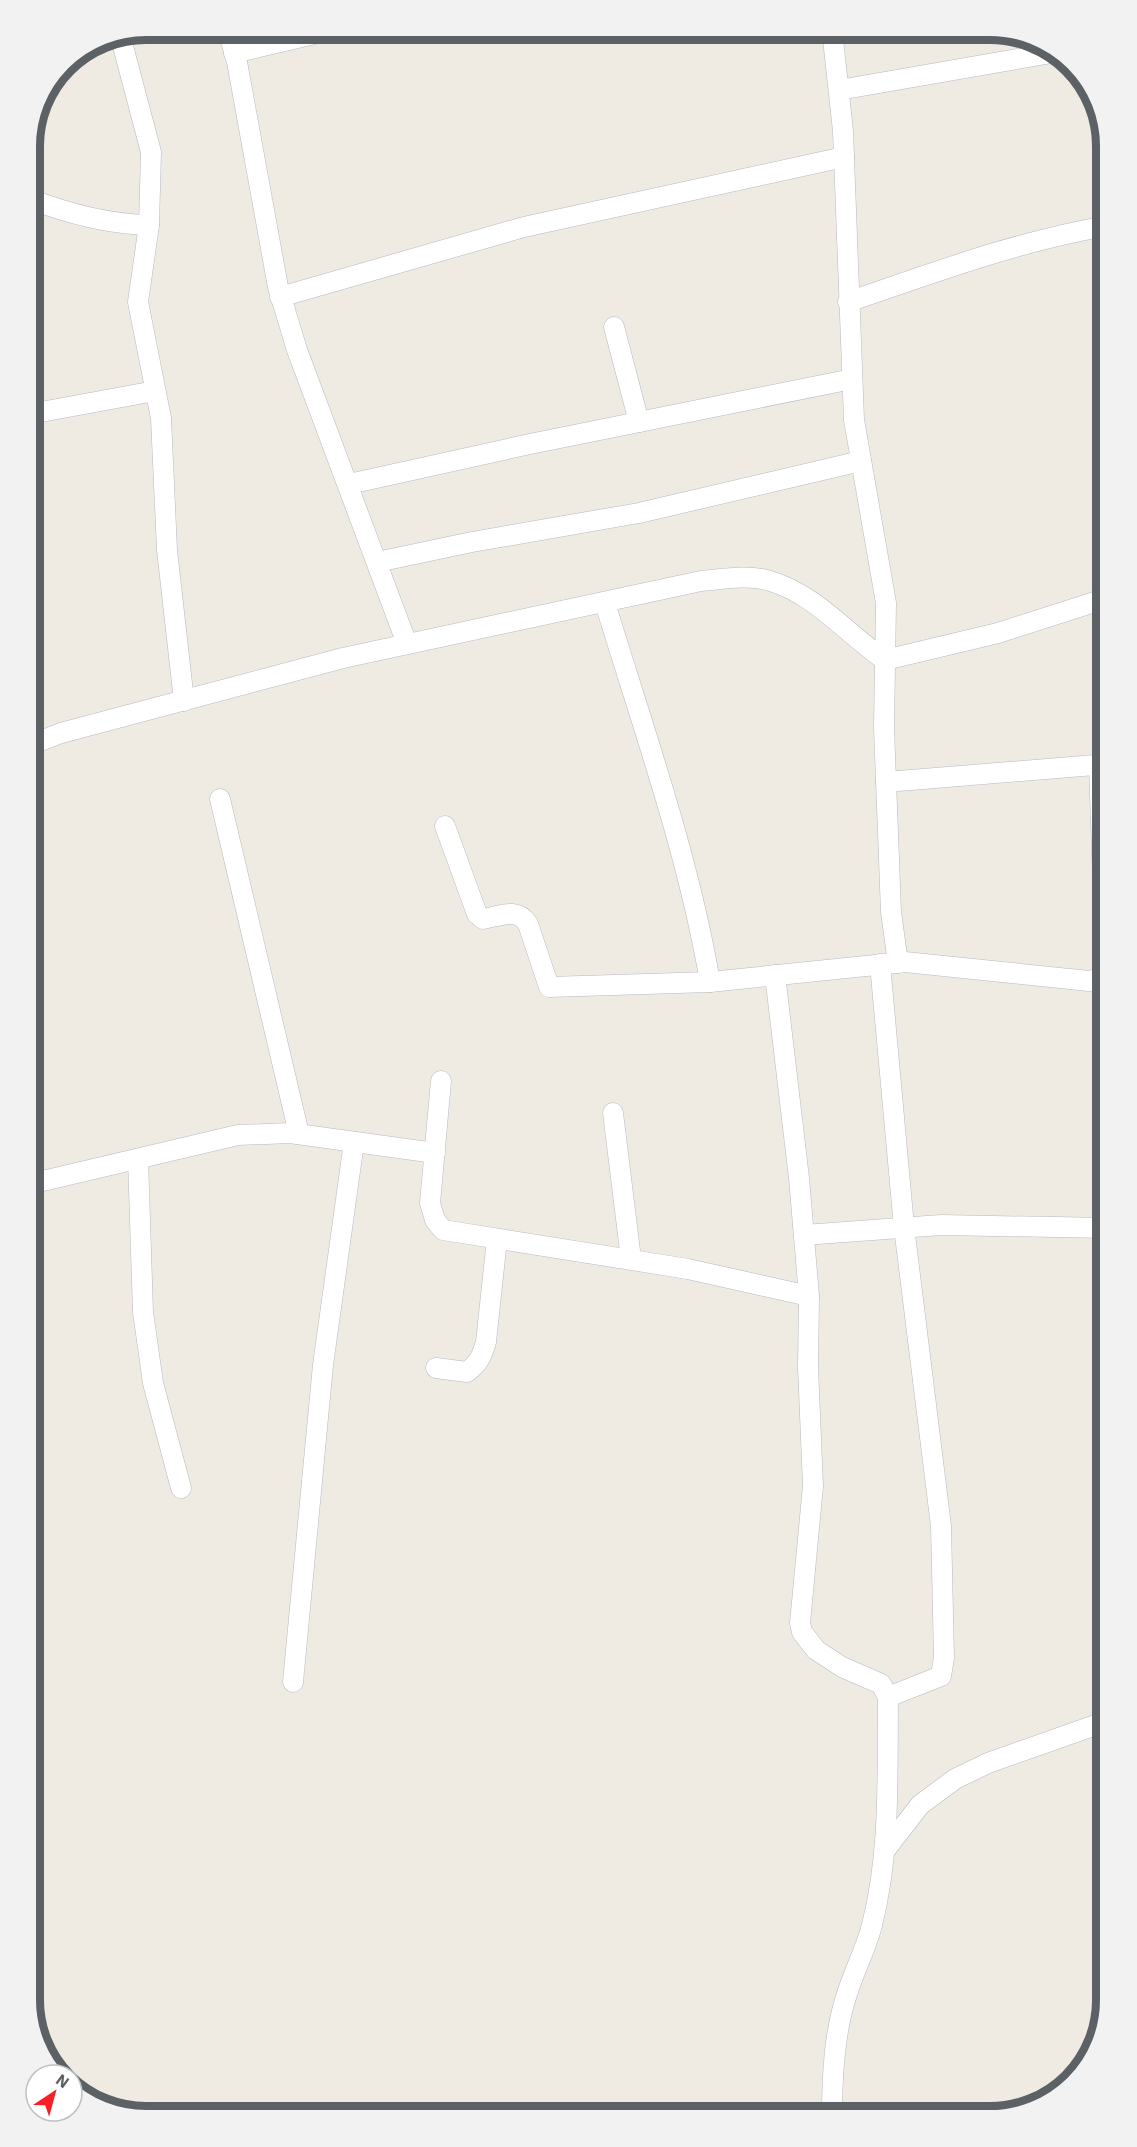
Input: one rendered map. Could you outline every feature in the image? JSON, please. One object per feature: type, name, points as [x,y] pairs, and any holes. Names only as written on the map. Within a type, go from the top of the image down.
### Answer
[{"type":"street","points":[[231,40],[280,297],[297,350],[407,644]]},
{"type":"street","points":[[234,53],[288,40]]},
{"type":"street","points":[[833,41],[844,157],[854,420],[885,603],[886,782],[891,912],[889,963],[904,1227],[941,1526],[944,1658],[941,1676],[888,1697]]},
{"type":"street","points":[[122,43],[151,152],[149,225],[138,302],[160,418],[167,550],[184,701]]},
{"type":"street","points":[[839,90],[1043,54]]},
{"type":"street","points":[[280,297],[524,227],[844,157]]},
{"type":"street","points":[[41,203],[62,211],[113,223],[149,225]]},
{"type":"street","points":[[848,302],[1003,250],[1066,233],[1096,228]]},
{"type":"street","points":[[614,327],[639,422]]},
{"type":"street","points":[[349,484],[852,378]]},
{"type":"street","points":[[41,412],[155,391]]},
{"type":"street","points":[[377,562],[472,542],[639,513],[861,461]]},
{"type":"street","points":[[41,741],[61,733],[329,661],[701,581],[730,578],[771,581],[807,598],[859,642],[885,660],[998,633],[1096,602]]},
{"type":"street","points":[[605,603],[668,807],[700,925],[710,982]]},
{"type":"street","points":[[886,782],[1096,766]]},
{"type":"street","points":[[220,799],[299,1134]]},
{"type":"street","points":[[445,826],[477,914],[483,919],[516,913],[522,916],[528,924],[549,987],[710,982],[889,963],[1089,981],[1096,979]]},
{"type":"street","points":[[775,975],[809,1296],[808,1367],[813,1486],[800,1623],[802,1632],[816,1650],[842,1667],[881,1684],[888,1697],[886,1849],[872,1926],[846,1996],[839,2028],[832,2106]]},
{"type":"street","points":[[441,1082],[430,1203],[438,1225],[449,1232],[688,1269],[809,1296]]},
{"type":"street","points":[[613,1113],[631,1259]]},
{"type":"street","points":[[40,1182],[238,1135],[299,1134],[435,1153]]},
{"type":"street","points":[[293,1682],[323,1365],[354,1142]]},
{"type":"street","points":[[138,1159],[143,1312],[153,1383],[181,1488]]},
{"type":"street","points":[[804,1235],[904,1227],[978,1225],[1096,1228]]},
{"type":"street","points":[[436,1368],[467,1372],[478,1364],[482,1356],[486,1342],[497,1239]]},
{"type":"street","points":[[886,1849],[920,1805],[955,1779],[988,1763],[1096,1724]]}]
